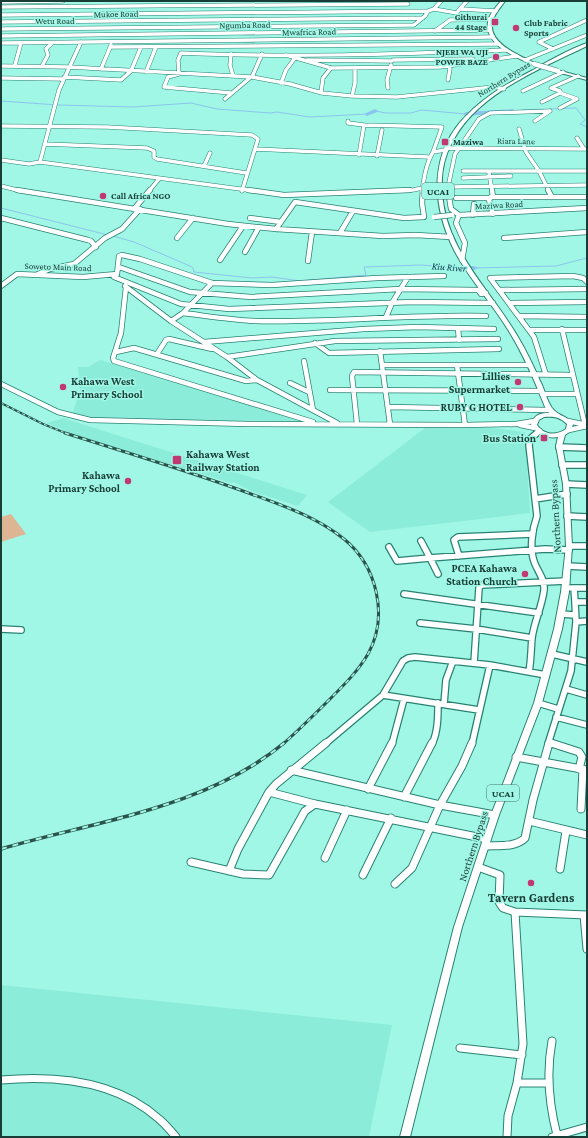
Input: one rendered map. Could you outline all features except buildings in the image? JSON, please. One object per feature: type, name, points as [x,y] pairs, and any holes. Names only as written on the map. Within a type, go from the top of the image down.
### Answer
[{"type":"main road","points":[[503,1],[491,19],[490,30],[493,38],[499,44],[506,50],[534,64],[587,79]]},
{"type":"main road","name":"Northern Bypass","points":[[546,411],[542,393],[535,375],[509,326],[462,260],[451,237],[441,211],[438,189],[440,169],[445,150],[468,116],[504,89],[587,44]]},
{"type":"main road","points":[[452,139],[458,148]]},
{"type":"main road","points":[[547,434],[562,434],[569,430],[570,427],[568,421],[546,411],[536,427],[547,434],[559,447]]},
{"type":"main road","name":"Northern Bypass","points":[[405,1137],[454,941],[495,815],[538,703],[552,654],[561,614],[569,548],[566,484],[559,447],[562,434]]},
{"type":"street","points":[[1,2],[63,1]]},
{"type":"street","points":[[403,1],[427,11]]},
{"type":"street","points":[[434,9],[441,1]]},
{"type":"street","points":[[458,19],[453,18],[467,1]]},
{"type":"street","points":[[1,7],[206,6],[233,3],[408,4]]},
{"type":"street","points":[[222,55],[230,26],[233,3]]},
{"type":"street","points":[[205,12],[206,6]]},
{"type":"street","points":[[1,15],[427,11],[434,9],[457,13]]},
{"type":"street","points":[[460,9],[496,11]]},
{"type":"street","points":[[423,18],[427,11]]},
{"type":"street","name":"Mukoe Road","points":[[1,22],[423,18]]},
{"type":"street","name":"Wetu Road","points":[[1,29],[414,25],[423,18]]},
{"type":"street","points":[[435,31],[449,20],[491,19]]},
{"type":"street","points":[[553,49],[539,42],[587,20]]},
{"type":"street","name":"Ngumba Road","points":[[1,36],[490,30]]},
{"type":"street","points":[[525,60],[587,35]]},
{"type":"street","name":"Mwafrica Road","points":[[1,43],[493,38]]},
{"type":"street","points":[[101,69],[113,41]]},
{"type":"street","points":[[42,66],[48,55],[46,49],[52,42]]},
{"type":"street","points":[[40,162],[54,110],[54,104],[63,78],[81,42]]},
{"type":"street","points":[[14,65],[21,43]]},
{"type":"street","points":[[111,47],[499,44]]},
{"type":"street","points":[[1,78],[63,78],[119,81],[123,80],[132,71],[141,47]]},
{"type":"street","points":[[146,72],[156,47]]},
{"type":"street","points":[[179,74],[178,60],[180,54],[222,55],[506,50]]},
{"type":"street","points":[[388,88],[387,80],[393,60],[392,52]]},
{"type":"street","points":[[231,54],[230,65],[233,76]]},
{"type":"street","points":[[225,99],[251,77],[252,71],[257,66],[262,54]]},
{"type":"street","points":[[282,54],[330,68],[449,66],[488,59],[517,56]]},
{"type":"street","points":[[281,82],[286,70],[295,58]]},
{"type":"street","points":[[303,61],[488,59]]},
{"type":"street","points":[[1,66],[69,67],[251,77],[281,82],[321,92],[352,96],[397,97],[494,87],[504,89]]},
{"type":"street","points":[[448,80],[450,69],[449,66]]},
{"type":"street","points":[[321,92],[323,78],[330,68]]},
{"type":"street","points":[[352,96],[355,83],[355,68]]},
{"type":"street","points":[[523,92],[560,71]]},
{"type":"street","points":[[179,74],[170,75],[167,77],[164,87],[231,93]]},
{"type":"street","points":[[560,108],[577,99],[551,88],[578,76]]},
{"type":"street","points":[[542,102],[560,93]]},
{"type":"street","points":[[459,215],[451,209],[448,187],[455,154],[479,119],[488,113],[550,111],[535,121]]},
{"type":"street","points":[[348,121],[349,124],[364,125],[442,127],[434,152],[428,157],[422,188],[422,212],[424,217]]},
{"type":"street","points":[[359,155],[364,125]]},
{"type":"street","points":[[1,126],[107,127],[241,133],[252,135],[258,138],[246,173],[242,191]]},
{"type":"street","points":[[519,129],[525,149],[539,170],[552,197]]},
{"type":"street","points":[[377,156],[382,130]]},
{"type":"street","points":[[577,138],[586,149]]},
{"type":"street","points":[[45,144],[146,148],[154,151],[154,157],[156,159],[246,173]]},
{"type":"street","name":"Riara Lane","points":[[434,152],[458,148],[586,149]]},
{"type":"street","points":[[255,149],[377,156],[428,157]]},
{"type":"street","points":[[204,166],[210,153]]},
{"type":"street","points":[[1,160],[29,164],[40,162],[242,191],[294,195],[413,190],[422,188]]},
{"type":"street","points":[[463,171],[587,171]]},
{"type":"street","points":[[489,171],[492,187],[491,198],[493,214]]},
{"type":"street","points":[[463,178],[511,176]]},
{"type":"street","points":[[134,209],[158,179]]},
{"type":"street","points":[[448,187],[587,185]]},
{"type":"street","points":[[1,186],[25,192],[243,226],[312,232],[451,237]]},
{"type":"street","points":[[276,229],[295,202],[294,195]]},
{"type":"street","points":[[456,198],[587,197]]},
{"type":"street","points":[[295,202],[404,218],[459,215]]},
{"type":"street","points":[[473,215],[474,204]]},
{"type":"street","name":"Maziwa Road","points":[[462,260],[465,243],[456,223],[459,215],[587,208]]},
{"type":"street","points":[[38,274],[50,269],[71,266],[96,247],[105,238],[128,224],[140,210]]},
{"type":"street","points":[[340,233],[353,211]]},
{"type":"street","points":[[1,218],[88,240],[91,241],[96,247]]},
{"type":"street","points":[[177,238],[192,218]]},
{"type":"street","points":[[250,218],[281,222]]},
{"type":"street","points":[[220,260],[243,226]]},
{"type":"street","points":[[245,252],[259,227]]},
{"type":"street","points":[[308,261],[312,232]]},
{"type":"street","points":[[504,238],[587,232]]},
{"type":"street","points":[[116,275],[119,267],[119,256],[122,255],[140,259],[212,283],[272,285],[377,278],[444,276]]},
{"type":"street","points":[[119,267],[200,294],[251,297],[400,290],[478,290],[481,294],[486,293]]},
{"type":"street","name":"Soweto Main Road","points":[[1,286],[10,281],[17,274],[83,277],[116,275]]},
{"type":"street","points":[[116,275],[126,287],[172,321],[227,357],[257,380],[338,424]]},
{"type":"street","points":[[116,275],[174,302],[189,306],[241,310],[392,303],[493,303]]},
{"type":"street","points":[[546,375],[537,342],[520,316],[490,278],[573,276],[583,278],[587,282]]},
{"type":"street","points":[[386,317],[392,303],[408,277]]},
{"type":"street","points":[[172,321],[183,313],[212,283]]},
{"type":"street","points":[[126,287],[124,311],[116,352],[113,358],[114,361],[318,423]]},
{"type":"street","points":[[499,290],[587,289]]},
{"type":"street","points":[[510,303],[587,302]]},
{"type":"street","points":[[183,313],[256,321],[439,314],[486,316]]},
{"type":"street","points":[[520,316],[587,317]]},
{"type":"street","points":[[458,328],[459,340]]},
{"type":"street","points":[[204,342],[364,329],[494,329]]},
{"type":"street","points":[[562,329],[572,375],[586,425]]},
{"type":"street","points":[[529,330],[587,330]]},
{"type":"street","points":[[157,354],[168,339],[214,349]]},
{"type":"street","points":[[227,357],[308,346],[315,343],[380,339],[498,339]]},
{"type":"street","points":[[315,343],[329,353],[499,348]]},
{"type":"street","points":[[116,352],[132,348],[246,380],[257,380]]},
{"type":"street","points":[[380,351],[390,424]]},
{"type":"street","points":[[304,361],[308,392],[313,410]]},
{"type":"street","points":[[383,365],[530,365]]},
{"type":"street","points":[[457,365],[465,425]]},
{"type":"street","points":[[357,424],[352,376],[354,372],[572,375]]},
{"type":"street","points":[[290,383],[308,392]]},
{"type":"street","points":[[1,384],[58,412],[90,420],[182,423],[516,424],[536,427],[529,441],[537,516],[532,534],[532,550],[534,563],[544,583],[539,613],[532,638],[532,652],[529,672]]},
{"type":"street","points":[[330,390],[577,394]]},
{"type":"street","points":[[388,407],[546,411]]},
{"type":"street","points":[[568,421],[586,425]]},
{"type":"street","points":[[569,430],[586,425]]},
{"type":"street","points":[[559,447],[587,448]]},
{"type":"street","points":[[562,465],[587,465]]},
{"type":"street","points":[[566,484],[587,485]]},
{"type":"street","points":[[535,499],[566,494]]},
{"type":"street","points":[[567,516],[587,517]]},
{"type":"street","points":[[459,556],[454,540],[458,536],[532,534]]},
{"type":"street","points":[[421,540],[438,574]]},
{"type":"street","points":[[389,547],[398,561],[587,546]]},
{"type":"street","points":[[567,566],[587,567]]},
{"type":"street","points":[[474,664],[479,588],[484,584],[544,583],[565,584],[574,588],[587,588]]},
{"type":"street","points":[[269,792],[315,804],[391,818],[486,842],[511,844],[523,841],[558,709],[566,689],[573,660],[575,618],[574,588]]},
{"type":"street","points":[[404,594],[478,603],[539,613]]},
{"type":"street","points":[[575,602],[587,602]]},
{"type":"street","points":[[561,614],[587,621]]},
{"type":"street","points":[[420,623],[476,629],[532,638]]},
{"type":"street","points":[[1,629],[21,630]]},
{"type":"street","points":[[552,654],[587,662]]},
{"type":"street","points":[[229,871],[238,849],[269,792],[291,770],[383,695],[403,661],[408,658],[452,661],[490,665],[546,675]]},
{"type":"street","points":[[404,797],[434,738],[446,680],[452,661]]},
{"type":"street","points":[[395,884],[412,868],[440,805],[462,766],[472,743],[490,665]]},
{"type":"street","points":[[566,689],[587,695]]},
{"type":"street","points":[[383,695],[479,710]]},
{"type":"street","points":[[368,789],[392,743],[404,699]]},
{"type":"street","points":[[538,703],[558,709]]},
{"type":"street","points":[[556,717],[587,725]]},
{"type":"street","points":[[549,742],[580,752],[583,769],[581,809]]},
{"type":"street","points":[[516,757],[583,769]]},
{"type":"street","points":[[291,770],[440,805],[495,815]]},
{"type":"street","points":[[191,862],[229,871],[261,876],[269,875],[305,811],[315,804]]},
{"type":"street","points":[[325,858],[347,810]]},
{"type":"street","points":[[363,875],[391,818]]},
{"type":"street","points":[[529,821],[566,832],[587,834]]},
{"type":"street","points":[[560,869],[566,832]]},
{"type":"street","points":[[478,867],[500,875],[498,881],[500,906],[504,909],[515,912],[586,915],[587,949]]},
{"type":"street","points":[[507,1137],[508,1116],[517,1083],[523,1044],[515,912]]},
{"type":"street","points":[[552,1041],[548,1057],[554,1136],[587,1127]]},
{"type":"street","points":[[460,1048],[522,1055]]},
{"type":"street","points":[[1,1080],[45,1077],[82,1081],[110,1090],[129,1099],[158,1117],[176,1137]]},
{"type":"street","points":[[517,1083],[550,1083]]},
{"type":"shaded area","points":[[100,360],[307,421],[92,420],[72,414],[80,392],[78,367],[88,367]]},
{"type":"shaded area","points":[[64,418],[307,495],[298,506],[254,492],[233,482],[231,483],[75,435],[47,423]]},
{"type":"shaded area","points":[[425,428],[492,428],[525,432],[530,513],[370,532],[328,502]]},
{"type":"shaded area","points":[[11,514],[26,534],[1,542],[1,517]]},
{"type":"shaded area","points":[[1,985],[392,1025],[369,1137],[1,1137]]},
{"type":"waterway","points":[[1,101],[58,105],[133,107],[191,103],[217,109],[270,113],[277,112],[310,117],[367,114]]},
{"type":"waterway","points":[[550,109],[576,108],[585,120],[580,124],[587,127]]},
{"type":"waterway","points":[[522,110],[544,109]]},
{"type":"waterway","points":[[375,111],[386,113],[411,113],[421,110],[466,114]]},
{"type":"waterway","points":[[367,114],[375,111]]},
{"type":"waterway","points":[[466,114],[513,111]]},
{"type":"waterway","points":[[1,208],[108,235]]},
{"type":"waterway","points":[[113,236],[134,242],[190,266],[193,268],[194,272],[252,278],[272,277],[300,281],[366,275],[364,267],[421,265],[458,268]]},
{"type":"waterway","name":"Kiu River","points":[[474,268],[556,266],[587,258]]},
{"type":"waterway","name":"Kiu River","points":[[458,268],[474,268]]},
{"type":"railway","points":[[1,403],[43,424],[67,434]]},
{"type":"railway","points":[[67,434],[155,461],[295,511],[320,523],[344,539],[365,563],[372,577],[378,608],[378,624],[368,654],[346,682],[283,744]]},
{"type":"railway","points":[[1,849],[149,810],[185,798],[220,783],[253,765],[284,743]]},
{"type":"place","name":"Githurai 44 Stage","points":[[495,22]]},
{"type":"place","name":"Club Fabric Sports","points":[[516,28]]},
{"type":"place","name":"NJERI WA UJI POWER BAZE","points":[[496,57]]},
{"type":"place","name":"Maziwa","points":[[445,142]]},
{"type":"place","name":"Call Africa NGO","points":[[103,196]]},
{"type":"place","name":"Lillies Supermarket","points":[[518,382]]},
{"type":"place","name":"Kahawa West Primary School","points":[[63,387]]},
{"type":"place","name":"RUBY G HOTEL","points":[[520,407]]},
{"type":"place","name":"Bus Station","points":[[544,438]]},
{"type":"place","name":"Kahawa West Railway Station","points":[[177,460]]},
{"type":"place","name":"Kahawa Primary School","points":[[128,481]]},
{"type":"place","name":"PCEA Kahawa Station Church","points":[[525,574]]},
{"type":"place","name":"Tavern Gardens","points":[[531,883]]}]
